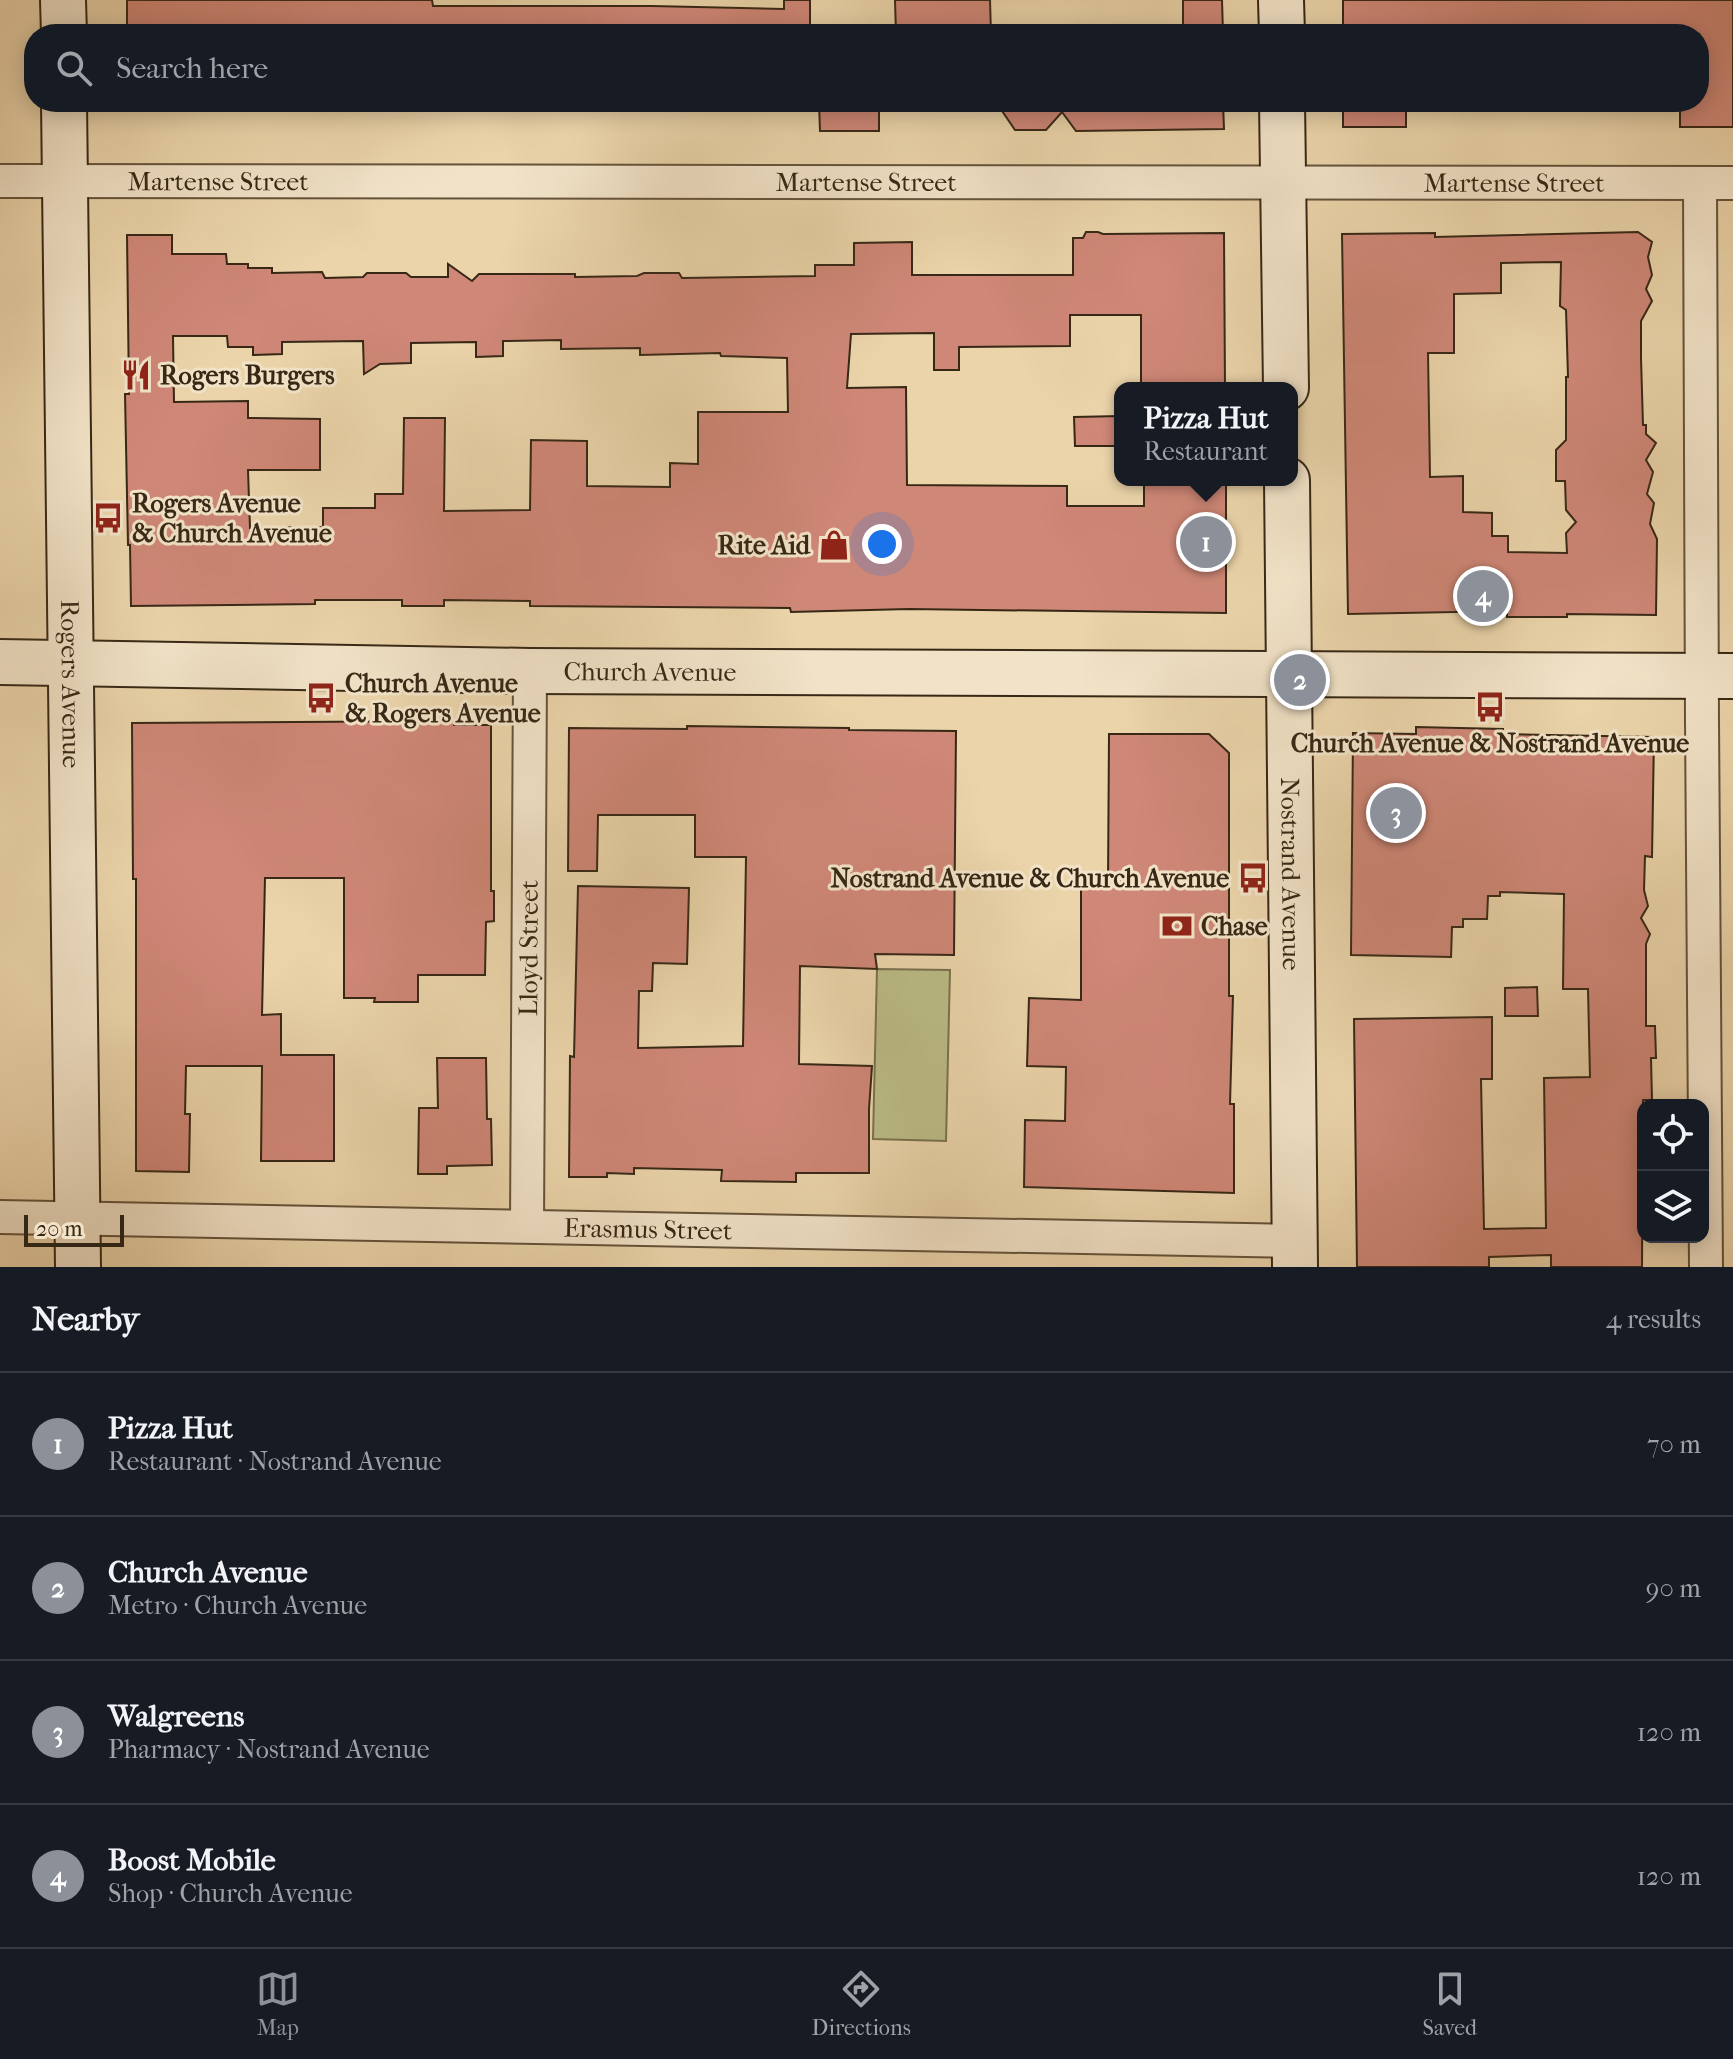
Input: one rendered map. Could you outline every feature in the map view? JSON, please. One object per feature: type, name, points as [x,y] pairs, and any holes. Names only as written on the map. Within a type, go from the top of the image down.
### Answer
[{"type":"main road","points":[[63,0],[64,24]]},
{"type":"main road","points":[[1281,0],[1282,24]]},
{"type":"main road","name":"Rogers Avenue","points":[[64,112],[78,1267]]},
{"type":"main road","points":[[1282,112],[1286,382]]},
{"type":"main road","name":"Nostrand Avenue","points":[[1287,486],[1294,1254]]},
{"type":"main road","name":"Church Avenue","points":[[0,662],[530,671],[1717,676]]},
{"type":"street","name":"Martense Street","points":[[0,181],[1733,183]]},
{"type":"street","points":[[1700,183],[1717,676],[1706,1267]]},
{"type":"street","name":"Lloyd Street","points":[[527,1226],[530,671]]},
{"type":"street","name":"Erasmus Street","points":[[0,1217],[527,1226],[1294,1254]]},
{"type":"green space","points":[[877,969],[950,970],[946,1141],[873,1139]]},
{"type":"building","points":[[127,0],[432,0],[433,6],[784,9],[784,0],[810,0],[810,24],[127,24]]},
{"type":"building","points":[[895,0],[990,0],[991,24],[896,24]]},
{"type":"building","points":[[1183,0],[1222,0],[1223,24],[1183,24]]},
{"type":"building","points":[[1343,0],[1733,0],[1733,127],[1680,127],[1680,112],[1709,112],[1709,24],[1343,24]]},
{"type":"building","points":[[819,112],[879,112],[879,131],[820,131]]},
{"type":"building","points":[[1003,112],[1062,112],[1046,130],[1015,130]]},
{"type":"building","points":[[1062,112],[1223,112],[1224,129],[1076,131]]},
{"type":"building","points":[[1343,112],[1406,112],[1406,127],[1343,127]]},
{"type":"building","points":[[1086,232],[1224,233],[1225,382],[1141,382],[1141,315],[1070,315],[1070,346],[959,347],[959,370],[934,370],[934,333],[851,334],[847,388],[906,387],[907,485],[1067,486],[1067,506],[1144,506],[1144,486],[1226,486],[1226,613],[909,609],[791,612],[790,608],[530,606],[530,601],[444,600],[444,606],[402,606],[402,600],[315,600],[315,604],[131,606],[125,394],[129,394],[127,235],[172,235],[172,254],[226,254],[227,264],[272,268],[272,273],[322,272],[325,278],[363,277],[367,273],[448,277],[448,264],[472,281],[479,274],[575,274],[575,277],[679,273],[682,278],[815,276],[815,265],[854,265],[854,243],[912,242],[912,275],[1073,275],[1073,238],[1083,238]],"holes":[[[173,336],[227,336],[228,347],[253,347],[253,355],[282,354],[282,342],[363,341],[364,374],[380,364],[411,363],[411,343],[476,342],[476,357],[503,356],[503,341],[561,340],[561,349],[640,348],[640,355],[720,353],[721,356],[787,358],[788,412],[698,412],[698,464],[670,463],[670,487],[587,486],[587,441],[531,440],[530,510],[444,511],[445,418],[404,418],[403,494],[375,494],[375,508],[323,508],[323,527],[250,528],[248,470],[320,470],[320,419],[248,418],[248,401],[174,402]]]},
{"type":"building","points":[[1638,232],[1652,242],[1648,257],[1652,275],[1646,289],[1652,301],[1641,321],[1641,358],[1643,425],[1646,425],[1646,434],[1656,443],[1646,460],[1653,472],[1647,494],[1654,503],[1650,524],[1657,539],[1656,615],[1507,617],[1507,612],[1348,614],[1342,234],[1435,233],[1435,237]],"holes":[[[1561,262],[1560,306],[1566,310],[1568,377],[1566,440],[1556,450],[1556,481],[1565,481],[1566,510],[1576,522],[1566,533],[1567,553],[1508,552],[1508,536],[1492,536],[1492,513],[1463,512],[1463,476],[1430,477],[1428,353],[1454,353],[1454,294],[1501,293],[1501,263]]]},
{"type":"building","points":[[1114,416],[1114,446],[1075,446],[1074,417]]},
{"type":"building","points":[[454,721],[454,725],[491,725],[491,891],[494,891],[494,921],[486,922],[485,975],[418,975],[418,1002],[344,998],[344,878],[265,878],[262,1015],[281,1014],[281,1055],[334,1055],[334,1161],[261,1161],[262,1066],[186,1066],[185,1114],[190,1114],[189,1172],[136,1171],[136,879],[133,879],[132,723]]},
{"type":"building","points":[[687,726],[956,731],[954,955],[875,954],[877,969],[800,966],[799,1064],[872,1066],[869,1173],[796,1173],[796,1182],[721,1181],[722,1170],[634,1168],[634,1174],[569,1177],[570,1056],[574,1057],[578,886],[689,888],[687,964],[653,963],[652,991],[639,991],[638,1048],[743,1046],[746,857],[695,857],[695,815],[598,815],[597,871],[568,871],[569,728],[687,729]]},
{"type":"building","points":[[1416,727],[1503,729],[1503,734],[1654,737],[1652,857],[1645,856],[1644,890],[1648,906],[1641,918],[1650,934],[1646,944],[1646,1026],[1655,1026],[1656,1058],[1651,1058],[1652,1099],[1637,1099],[1637,1243],[1642,1243],[1642,1267],[1551,1267],[1551,1255],[1489,1257],[1489,1267],[1357,1267],[1354,1019],[1492,1017],[1492,1079],[1481,1079],[1484,1229],[1546,1228],[1544,1078],[1590,1077],[1588,989],[1563,989],[1564,894],[1500,892],[1500,896],[1488,896],[1487,919],[1463,919],[1463,927],[1452,927],[1451,957],[1351,955],[1353,733],[1416,734]]},
{"type":"building","points":[[1109,734],[1209,734],[1229,753],[1229,996],[1233,996],[1230,1104],[1234,1104],[1234,1193],[1024,1187],[1025,1120],[1065,1121],[1066,1067],[1027,1066],[1029,998],[1081,1000],[1081,884],[1108,884]]},
{"type":"building","points":[[1537,987],[1538,1016],[1505,1016],[1505,988]]},
{"type":"building","points":[[437,1058],[486,1058],[487,1119],[491,1119],[492,1165],[447,1166],[447,1174],[418,1174],[419,1108],[438,1108]]},
{"type":"place","name":"Rogers Burgers","points":[[136,375]]},
{"type":"place","name":"Rogers Avenue & Church Avenue","points":[[108,518]]},
{"type":"place","name":"Pizza Hut","points":[[1206,542]]},
{"type":"place","name":"Rite Aid","points":[[834,545]]},
{"type":"place","name":"Boost Mobile","points":[[1483,596]]},
{"type":"place","name":"Church Avenue","points":[[1300,680]]},
{"type":"place","name":"Church Avenue & Rogers Avenue","points":[[321,698]]},
{"type":"place","name":"Church Avenue & Nostrand Avenue","points":[[1490,707]]},
{"type":"place","name":"Walgreens","points":[[1396,813]]},
{"type":"place","name":"Nostrand Avenue & Church Avenue","points":[[1253,878]]},
{"type":"place","name":"Chase","points":[[1177,926]]}]
